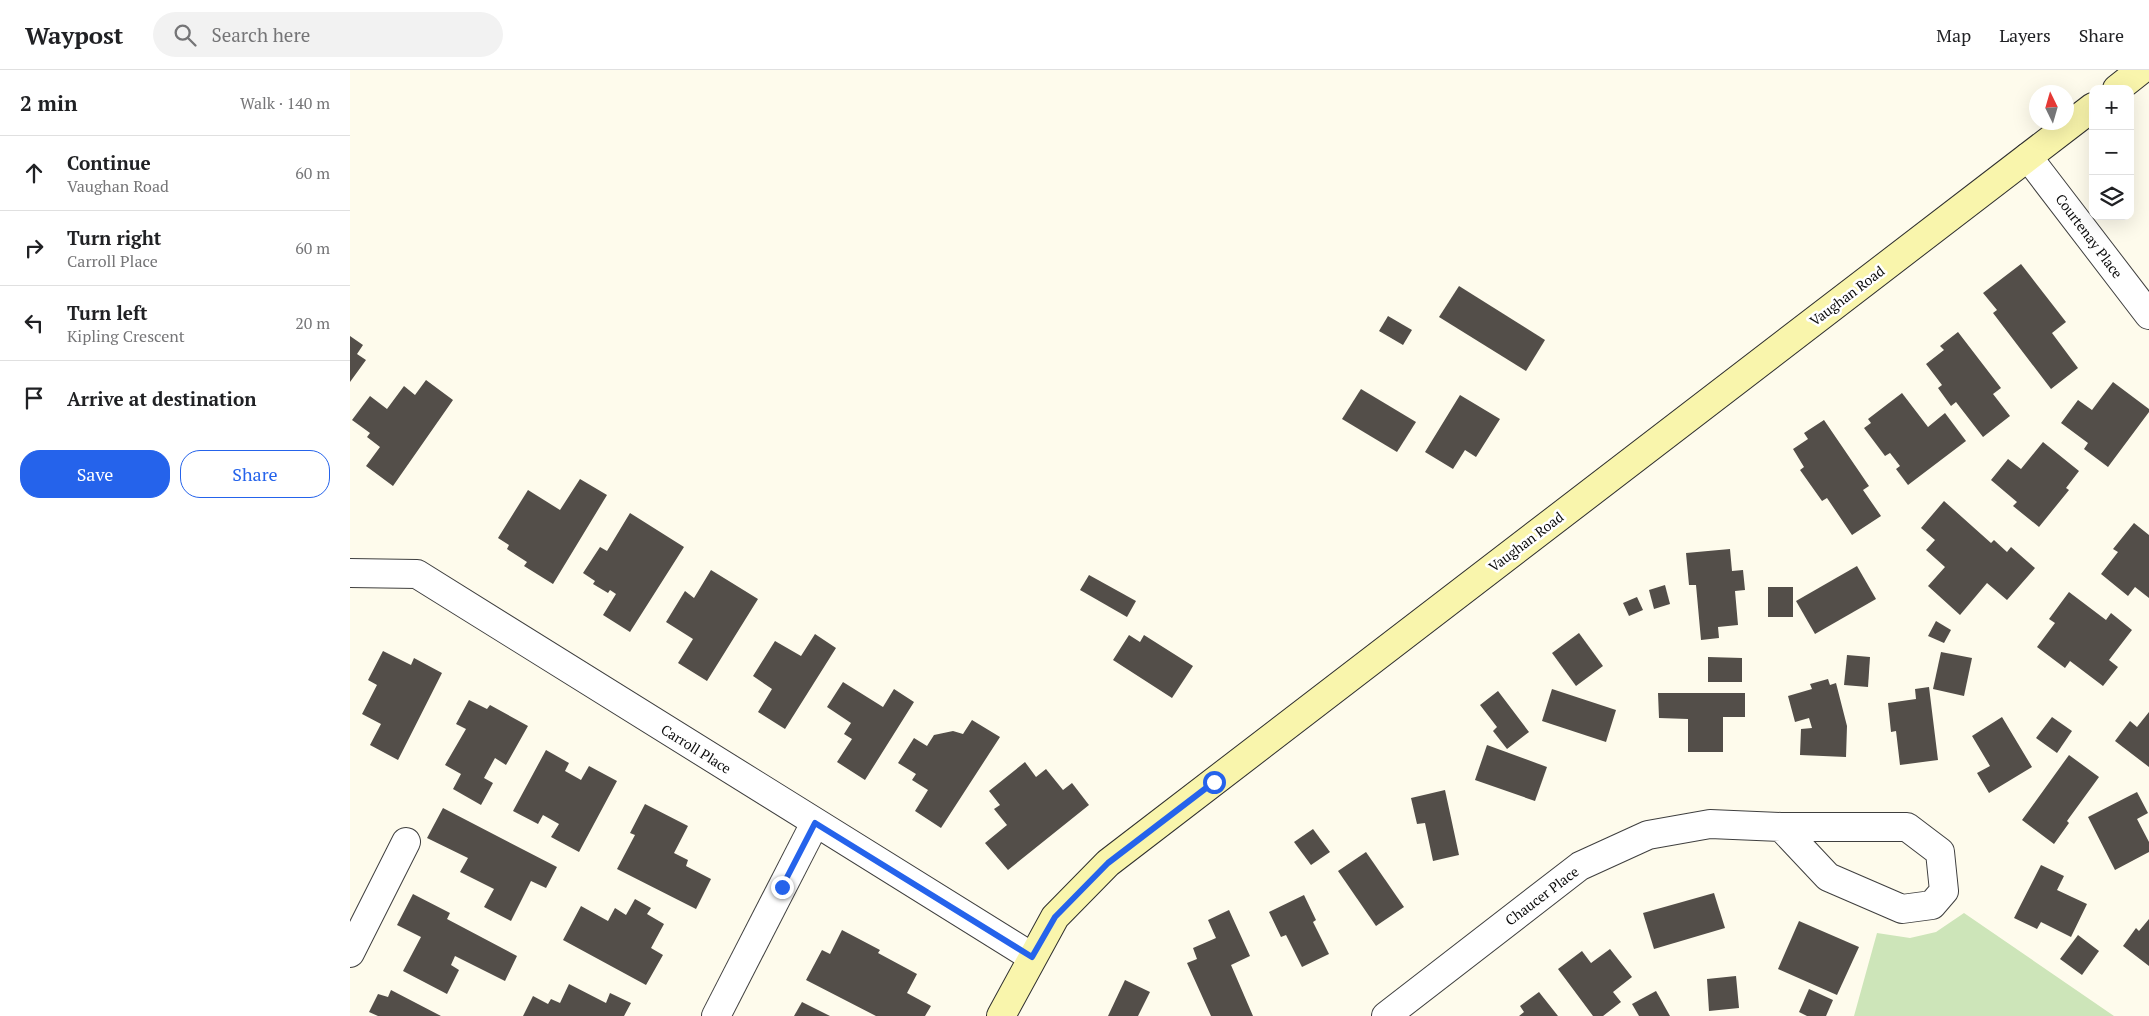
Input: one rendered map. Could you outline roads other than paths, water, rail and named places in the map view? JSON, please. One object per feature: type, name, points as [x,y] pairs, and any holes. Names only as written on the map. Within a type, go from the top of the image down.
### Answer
[{"type":"street","points":[[2121,85],[2141,70]]},
{"type":"street","name":"Vaughan Road","points":[[1001,1016],[1055,917],[1108,863],[2089,110]]},
{"type":"street","name":"Courtenay Place","points":[[2028,157],[2149,315]]},
{"type":"street","name":"Carroll Place","points":[[350,573],[417,574],[1032,957]]},
{"type":"street","points":[[716,1016],[815,823]]},
{"type":"street","name":"Chaucer Place","points":[[1386,1016],[1580,866],[1648,835],[1710,824],[1781,827],[1907,827],[1940,852],[1944,892],[1932,905],[1902,910],[1828,877],[1781,827]]},
{"type":"street","points":[[350,953],[406,842]]}]
